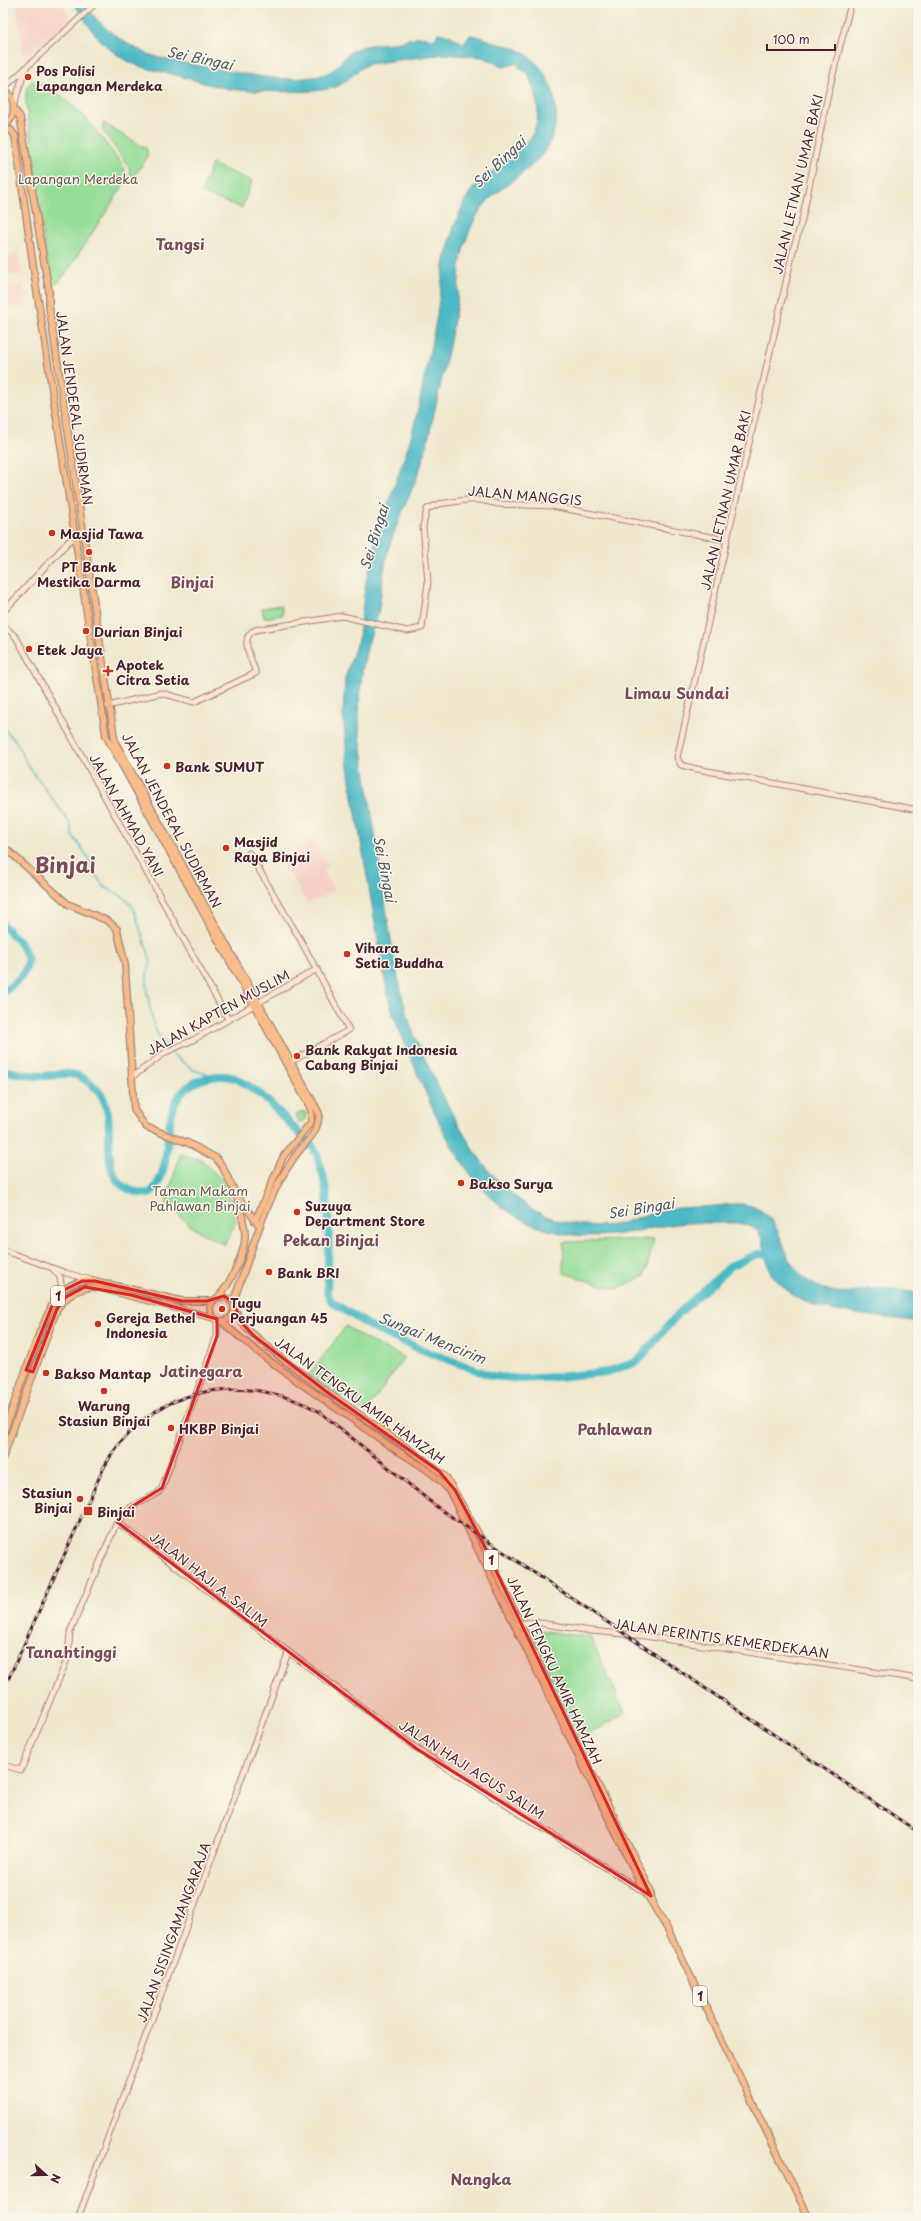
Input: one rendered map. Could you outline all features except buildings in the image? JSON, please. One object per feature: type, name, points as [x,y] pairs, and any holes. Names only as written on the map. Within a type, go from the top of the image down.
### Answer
[{"type":"main road","name":"JALAN JENDERAL SUDIRMAN","points":[[3,88],[10,95],[20,117],[41,244],[87,563],[96,669],[109,744],[311,1109],[312,1117],[309,1126],[288,1150],[266,1193],[255,1221]]},
{"type":"main road","points":[[3,129],[11,119],[14,106]]},
{"type":"main road","name":"JALAN JENDERAL SUDIRMAN","points":[[3,129],[11,130],[15,136],[30,246],[80,564],[101,659],[115,742],[304,1082],[319,1113],[319,1124],[314,1134],[295,1156],[274,1196],[260,1228],[233,1302]]},
{"type":"main road","points":[[30,246],[41,244]]},
{"type":"main road","points":[[63,450],[70,448]]},
{"type":"main road","points":[[80,564],[87,563]]},
{"type":"main road","points":[[96,669],[101,659]]},
{"type":"main road","points":[[153,823],[158,820]]},
{"type":"main road","points":[[3,846],[68,904],[108,921],[117,930],[125,964],[134,1110],[146,1127],[207,1152],[216,1158],[222,1166],[236,1194],[260,1228]]},
{"type":"main road","points":[[196,901],[202,898]]},
{"type":"main road","points":[[229,961],[235,957]]},
{"type":"main road","points":[[264,1025],[270,1022]]},
{"type":"main road","points":[[297,1085],[304,1082]]},
{"type":"main road","points":[[288,1150],[295,1156]]},
{"type":"main road","points":[[266,1193],[274,1196]]},
{"type":"main road","points":[[235,1310],[230,1318],[218,1320],[210,1311],[215,1299],[230,1282],[246,1236],[236,1194]]},
{"type":"main road","points":[[240,1256],[249,1259]]},
{"type":"main road","name":"1","points":[[3,1434],[47,1315],[62,1291],[82,1281],[95,1281],[182,1301],[228,1298],[233,1302],[235,1310]]},
{"type":"main road","name":"1","points":[[3,1457],[57,1309],[66,1298],[85,1287],[96,1287],[218,1320]]},
{"type":"main road","name":"JALAN TENGKU AMIR HAMZAH","points":[[235,1310],[250,1332],[281,1358],[327,1392],[426,1460],[446,1477],[479,1535],[573,1737],[650,1889],[652,1903]]},
{"type":"main road","name":"JALAN TENGKU AMIR HAMZAH","points":[[218,1320],[276,1364],[384,1442],[434,1475],[444,1484],[469,1529],[514,1626],[645,1892],[668,1930],[809,2218]]},
{"type":"main road","points":[[276,1364],[281,1358]]},
{"type":"main road","points":[[26,1370],[33,1372]]},
{"type":"street","points":[[3,88],[96,3]]},
{"type":"street","name":"JALAN LETNAN UMAR BAKI","points":[[851,3],[677,750],[678,762],[696,769],[918,810]]},
{"type":"street","points":[[14,106],[25,69]]},
{"type":"street","name":"JALAN MANGGIS","points":[[108,706],[161,693],[191,702],[197,701],[256,672],[246,643],[247,636],[252,631],[345,617],[407,631],[422,628],[428,572],[423,519],[427,509],[438,504],[472,500],[498,504],[552,506],[726,540]]},
{"type":"street","points":[[3,612],[69,541],[74,539],[77,541]]},
{"type":"street","name":"JALAN AHMAD YANI","points":[[3,625],[16,637],[228,1019]]},
{"type":"street","points":[[249,853],[317,969],[349,1030],[292,1061]]},
{"type":"street","name":"JALAN KAPTEN MUSLIM","points":[[132,1076],[166,1052],[193,1040],[317,969]]},
{"type":"street","points":[[3,1250],[95,1281]]},
{"type":"street","points":[[51,1267],[60,1277],[62,1291]]},
{"type":"street","points":[[3,1765],[21,1770],[68,1657],[70,1632],[118,1522],[131,1507],[158,1493],[162,1488],[217,1336],[218,1320]]},
{"type":"street","name":"JALAN HAJI A. SALIM","points":[[118,1522],[288,1653]]},
{"type":"street","name":"JALAN PERINTIS KEMERDEKAAN","points":[[520,1623],[533,1622],[591,1631],[645,1636],[918,1679]]},
{"type":"street","points":[[514,1626],[520,1623]]},
{"type":"street","name":"JALAN HAJI AGUS SALIM","points":[[288,1653],[293,1655],[432,1760],[651,1896]]},
{"type":"street","name":"JALAN SISINGAMANGARAJA","points":[[78,2218],[288,1653]]},
{"type":"highlighted area","points":[[82,1281],[95,1281],[182,1301],[207,1301],[224,1296],[233,1302],[242,1323],[253,1335],[327,1392],[439,1471],[455,1490],[479,1535],[651,1896],[417,1749],[117,1522],[131,1507],[162,1488],[217,1336],[217,1319],[131,1295],[85,1287],[66,1297],[57,1309],[33,1372],[26,1370],[54,1301],[62,1291]]},
{"type":"shaded area","points":[[16,3],[62,3],[70,19],[24,61]]},
{"type":"shaded area","points":[[19,253],[22,274],[7,276],[3,255]]},
{"type":"shaded area","points":[[24,284],[25,291],[30,290],[31,297],[25,298],[27,307],[10,309],[7,287]]},
{"type":"shaded area","points":[[7,310],[9,323],[3,325],[3,311]]},
{"type":"shaded area","points":[[312,840],[328,867],[323,870],[334,890],[323,897],[307,903],[281,858]]},
{"type":"green space","name":"Lapangan Merdeka","points":[[36,80],[53,93],[60,95],[85,117],[122,164],[127,176],[121,189],[66,273],[59,282],[52,285],[49,282],[26,103],[26,92],[28,86],[32,81]]},
{"type":"green space","points":[[3,96],[8,108],[3,119]]},
{"type":"green space","points":[[103,123],[147,149],[147,158],[134,176],[131,177],[129,167],[103,131]]},
{"type":"green space","points":[[212,164],[252,181],[242,208],[201,193]]},
{"type":"green space","points":[[281,605],[283,615],[264,618],[262,608]]},
{"type":"green space","points":[[305,1111],[306,1119],[299,1123],[296,1115]]},
{"type":"green space","name":"Taman Makam Pahlawan Binjai","points":[[180,1154],[202,1160],[226,1184],[236,1222],[224,1245],[193,1228],[166,1203]]},
{"type":"green space","points":[[654,1239],[645,1276],[616,1289],[563,1273],[564,1242]]},
{"type":"green space","points":[[346,1326],[365,1339],[404,1357],[366,1412],[309,1375]]},
{"type":"green space","points":[[528,1629],[590,1637],[625,1713],[578,1740]]},
{"type":"water","name":"Sei Bingai","points":[[74,3],[85,3],[97,19],[112,33],[130,45],[148,54],[177,62],[248,75],[291,79],[318,76],[326,74],[336,68],[349,53],[359,48],[371,45],[402,42],[408,38],[413,40],[416,37],[425,37],[435,40],[438,33],[449,35],[463,43],[470,35],[480,37],[497,44],[512,47],[531,58],[545,74],[550,84],[556,106],[556,117],[553,133],[548,146],[530,167],[486,203],[472,226],[463,249],[460,264],[457,302],[451,336],[425,454],[389,547],[378,612],[363,667],[359,711],[360,738],[389,929],[407,1015],[416,1040],[435,1080],[454,1117],[476,1153],[503,1185],[518,1199],[536,1211],[553,1219],[573,1224],[604,1226],[619,1224],[650,1213],[670,1209],[734,1204],[751,1206],[763,1212],[772,1221],[794,1266],[803,1277],[815,1285],[835,1292],[843,1293],[873,1288],[883,1288],[918,1293],[918,1322],[852,1314],[803,1301],[788,1291],[773,1276],[770,1271],[761,1236],[751,1227],[743,1224],[682,1223],[612,1235],[564,1234],[525,1221],[494,1199],[468,1170],[446,1136],[394,1018],[388,996],[348,768],[343,714],[345,678],[359,636],[365,588],[375,542],[409,444],[418,410],[436,321],[445,260],[454,227],[465,200],[473,188],[525,144],[532,136],[537,122],[538,112],[536,94],[528,74],[520,68],[517,63],[504,67],[483,57],[444,54],[368,64],[340,85],[327,89],[283,92],[229,89],[144,67],[124,59],[108,48],[95,34]]},
{"type":"waterway","points":[[3,728],[16,741],[27,764],[70,823],[72,835],[88,857],[92,869],[104,887],[124,897],[133,907],[151,963],[147,974],[147,991],[152,1018],[156,1031],[168,1049]]},
{"type":"waterway","name":"Sungai Mencirim","points":[[3,925],[20,944],[27,959],[27,967],[23,974],[15,983],[3,992]]},
{"type":"waterway","points":[[170,1052],[193,1070],[214,1076]]},
{"type":"waterway","name":"Sungai Mencirim","points":[[3,1070],[37,1076],[73,1074],[83,1078],[98,1090],[103,1097],[108,1114],[110,1159],[113,1172],[119,1183],[131,1190],[149,1194],[158,1183],[163,1170],[170,1124],[178,1097],[188,1087],[206,1078],[227,1076],[239,1080],[247,1085],[270,1104],[310,1143],[317,1157],[323,1175],[328,1204],[329,1234],[327,1293],[332,1302],[373,1328],[420,1349],[492,1376],[520,1379],[557,1377],[607,1372],[637,1362],[679,1313],[732,1265],[758,1254],[776,1255]]},
{"type":"railway","points":[[3,1691],[103,1469],[122,1441],[144,1419],[170,1403],[199,1393],[229,1389],[260,1391],[290,1399],[320,1412],[437,1507],[918,1832]]},
{"type":"place","name":"Pos Polisi Lapangan Merdeka","points":[[28,77]]},
{"type":"place","name":"Masjid Tawa","points":[[52,533]]},
{"type":"place","name":"PT Bank Mestika Darma","points":[[89,552]]},
{"type":"place","name":"Durian Binjai","points":[[86,631]]},
{"type":"place","name":"Etek Jaya","points":[[29,649]]},
{"type":"place","name":"Apotek Citra Setia","points":[[108,671]]},
{"type":"place","name":"Bank SUMUT","points":[[167,766]]},
{"type":"place","name":"Masjid Raya Binjai","points":[[226,848]]},
{"type":"place","name":"Vihara Setia Buddha","points":[[347,954]]},
{"type":"place","name":"Bank Rakyat Indonesia Cabang Binjai","points":[[297,1056]]},
{"type":"place","name":"Bakso Surya","points":[[461,1183]]},
{"type":"place","name":"Suzuya Department Store","points":[[297,1212]]},
{"type":"place","name":"Bank BRI","points":[[269,1272]]},
{"type":"place","name":"Tugu Perjuangan 45","points":[[222,1309]]},
{"type":"place","name":"Gereja Bethel Indonesia","points":[[98,1324]]},
{"type":"place","name":"Bakso Mantap","points":[[46,1373]]},
{"type":"place","name":"Warung Stasiun Binjai","points":[[104,1391]]},
{"type":"place","name":"HKBP Binjai","points":[[171,1428]]},
{"type":"place","name":"Stasiun Binjai","points":[[80,1499]]},
{"type":"place","name":"Binjai","points":[[88,1511]]},
{"type":"district","name":"Tangsi","points":[[180,243]]},
{"type":"district","name":"Binjai","points":[[192,581]]},
{"type":"district","name":"Limau Sundai","points":[[677,692]]},
{"type":"district","name":"Binjai","points":[[65,864]]},
{"type":"district","name":"Pekan Binjai","points":[[331,1239]]},
{"type":"district","name":"Jatinegara","points":[[201,1370]]},
{"type":"district","name":"Pahlawan","points":[[615,1428]]},
{"type":"district","name":"Tanahtinggi","points":[[71,1651]]},
{"type":"district","name":"Nangka","points":[[481,2178]]}]
